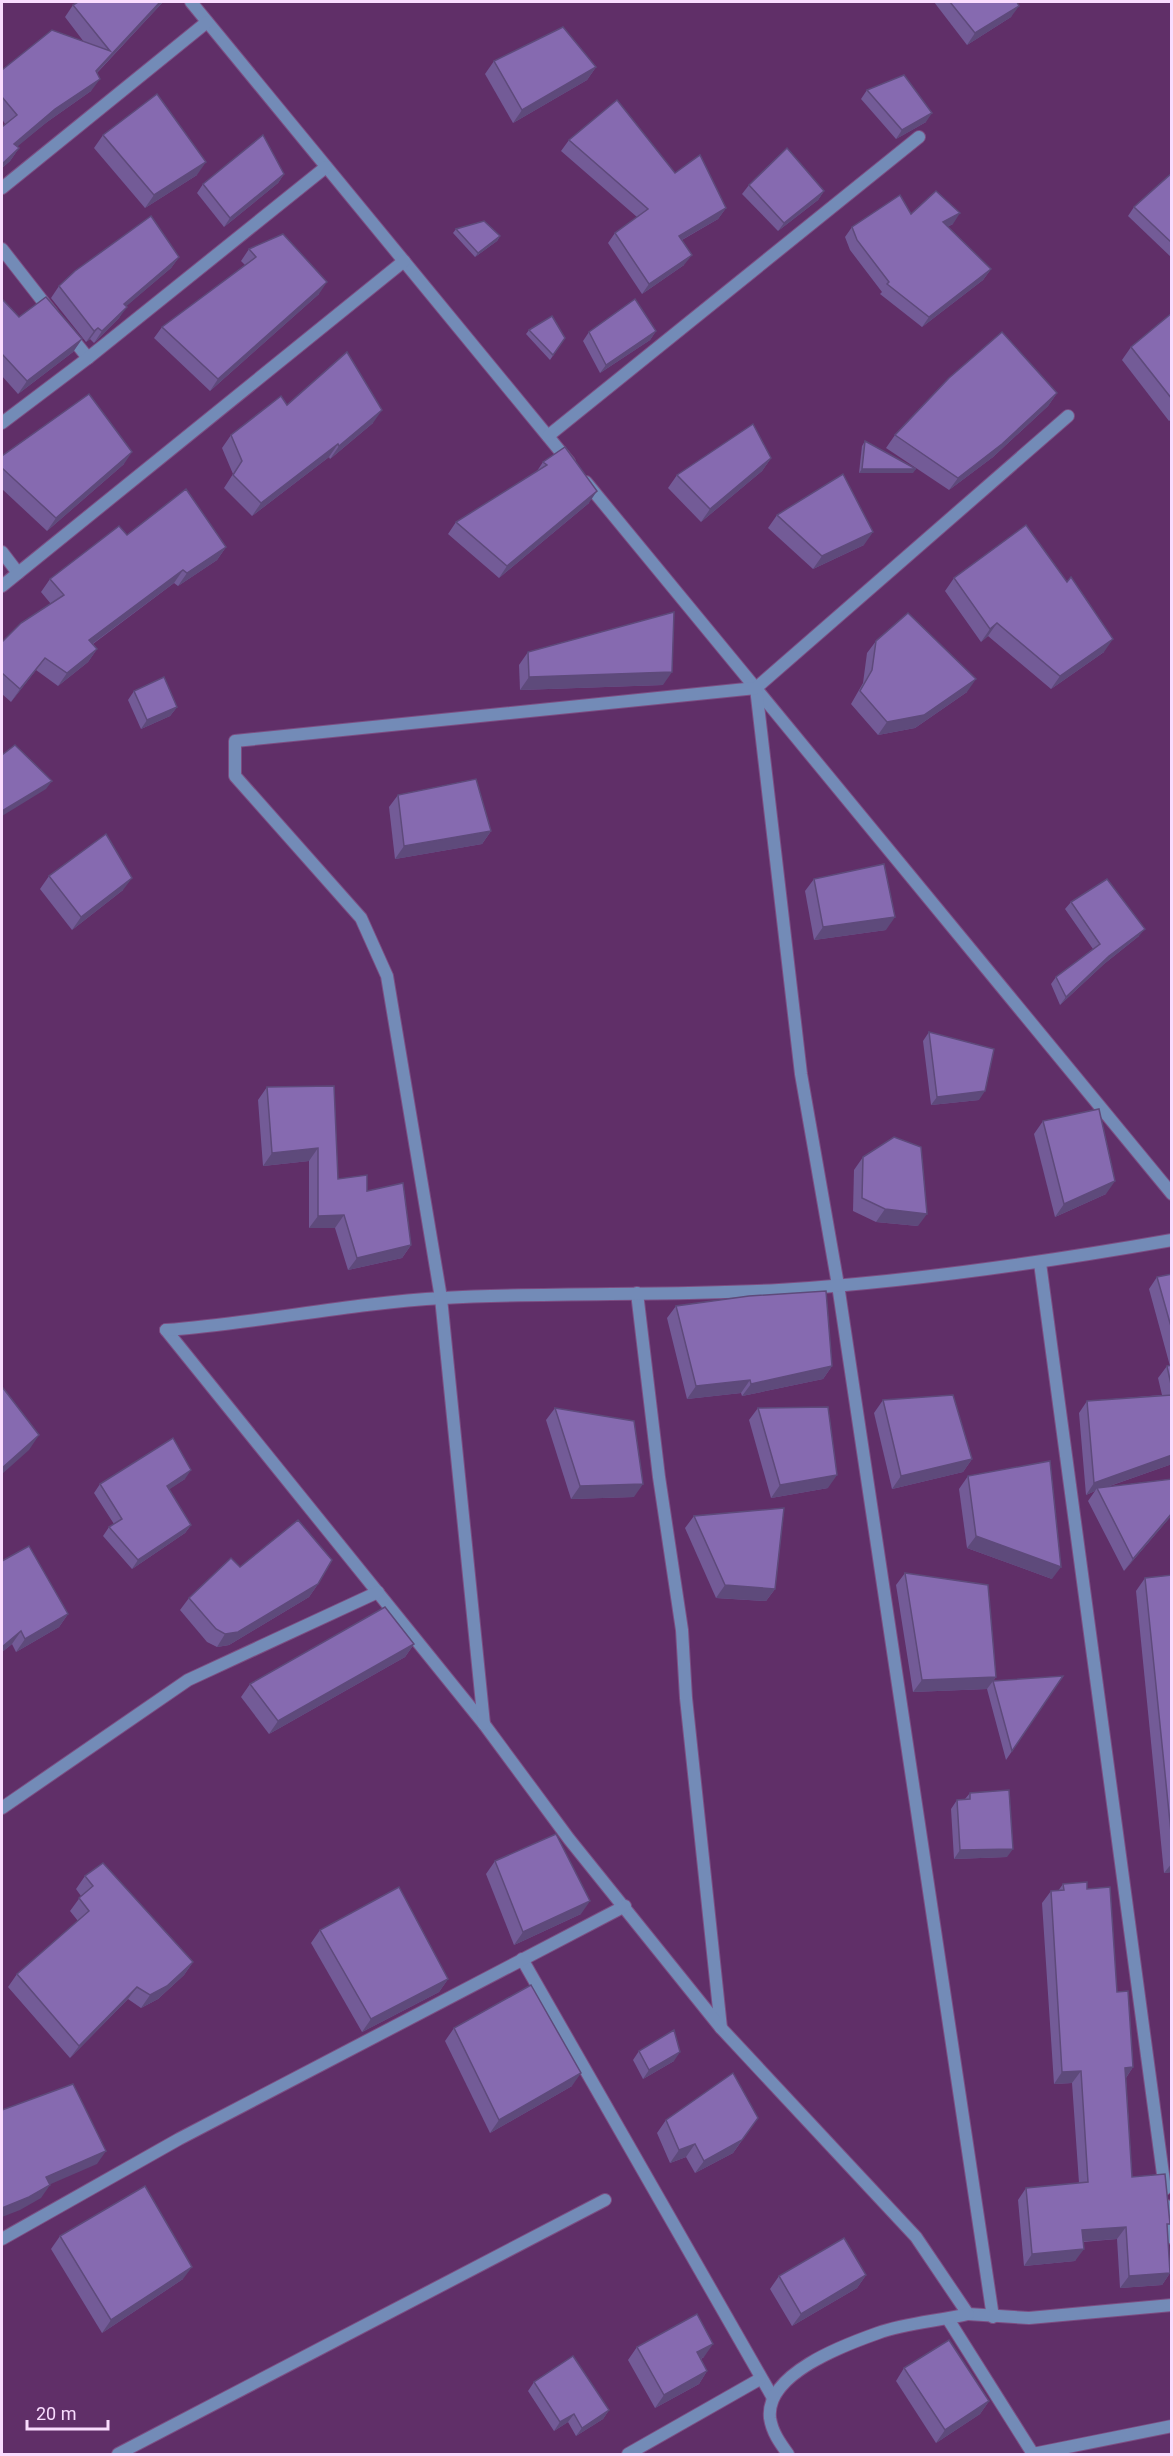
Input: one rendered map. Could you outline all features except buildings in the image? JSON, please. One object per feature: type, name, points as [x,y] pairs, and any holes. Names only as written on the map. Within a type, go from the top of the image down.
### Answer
[{"type":"street","points":[[190,2],[1172,1194]]},
{"type":"street","points":[[2,188],[207,22]]},
{"type":"street","points":[[548,436],[919,137]]},
{"type":"street","points":[[2,423],[88,358],[326,167]]},
{"type":"street","points":[[2,249],[88,358]]},
{"type":"street","points":[[2,586],[404,261]]},
{"type":"street","points":[[484,1724],[441,1298],[387,976],[361,918],[235,776],[235,741],[756,688],[1068,416]]},
{"type":"street","points":[[2,552],[18,573]]},
{"type":"street","points":[[756,688],[801,1074],[838,1285],[993,2317]]},
{"type":"street","points":[[968,2314],[916,2237],[721,2028],[625,1905],[569,1839],[484,1724],[166,1330],[441,1298],[778,1290],[838,1285],[957,1274],[1040,1263],[1172,1239]]},
{"type":"street","points":[[1040,1263],[1172,2238]]},
{"type":"street","points":[[637,1293],[659,1477],[682,1630],[686,1698],[721,2028]]},
{"type":"street","points":[[2,1808],[188,1680],[378,1592]]},
{"type":"street","points":[[2,2239],[179,2139],[625,1905]]},
{"type":"street","points":[[522,1959],[772,2398]]},
{"type":"street","points":[[118,2454],[605,2200]]},
{"type":"street","points":[[788,2454],[775,2435],[770,2417],[772,2398],[784,2381],[796,2370],[879,2332],[968,2314],[993,2317],[1056,2317],[1172,2305]]},
{"type":"street","points":[[948,2319],[1033,2454],[1172,2426]]},
{"type":"street","points":[[628,2454],[760,2379]]}]
